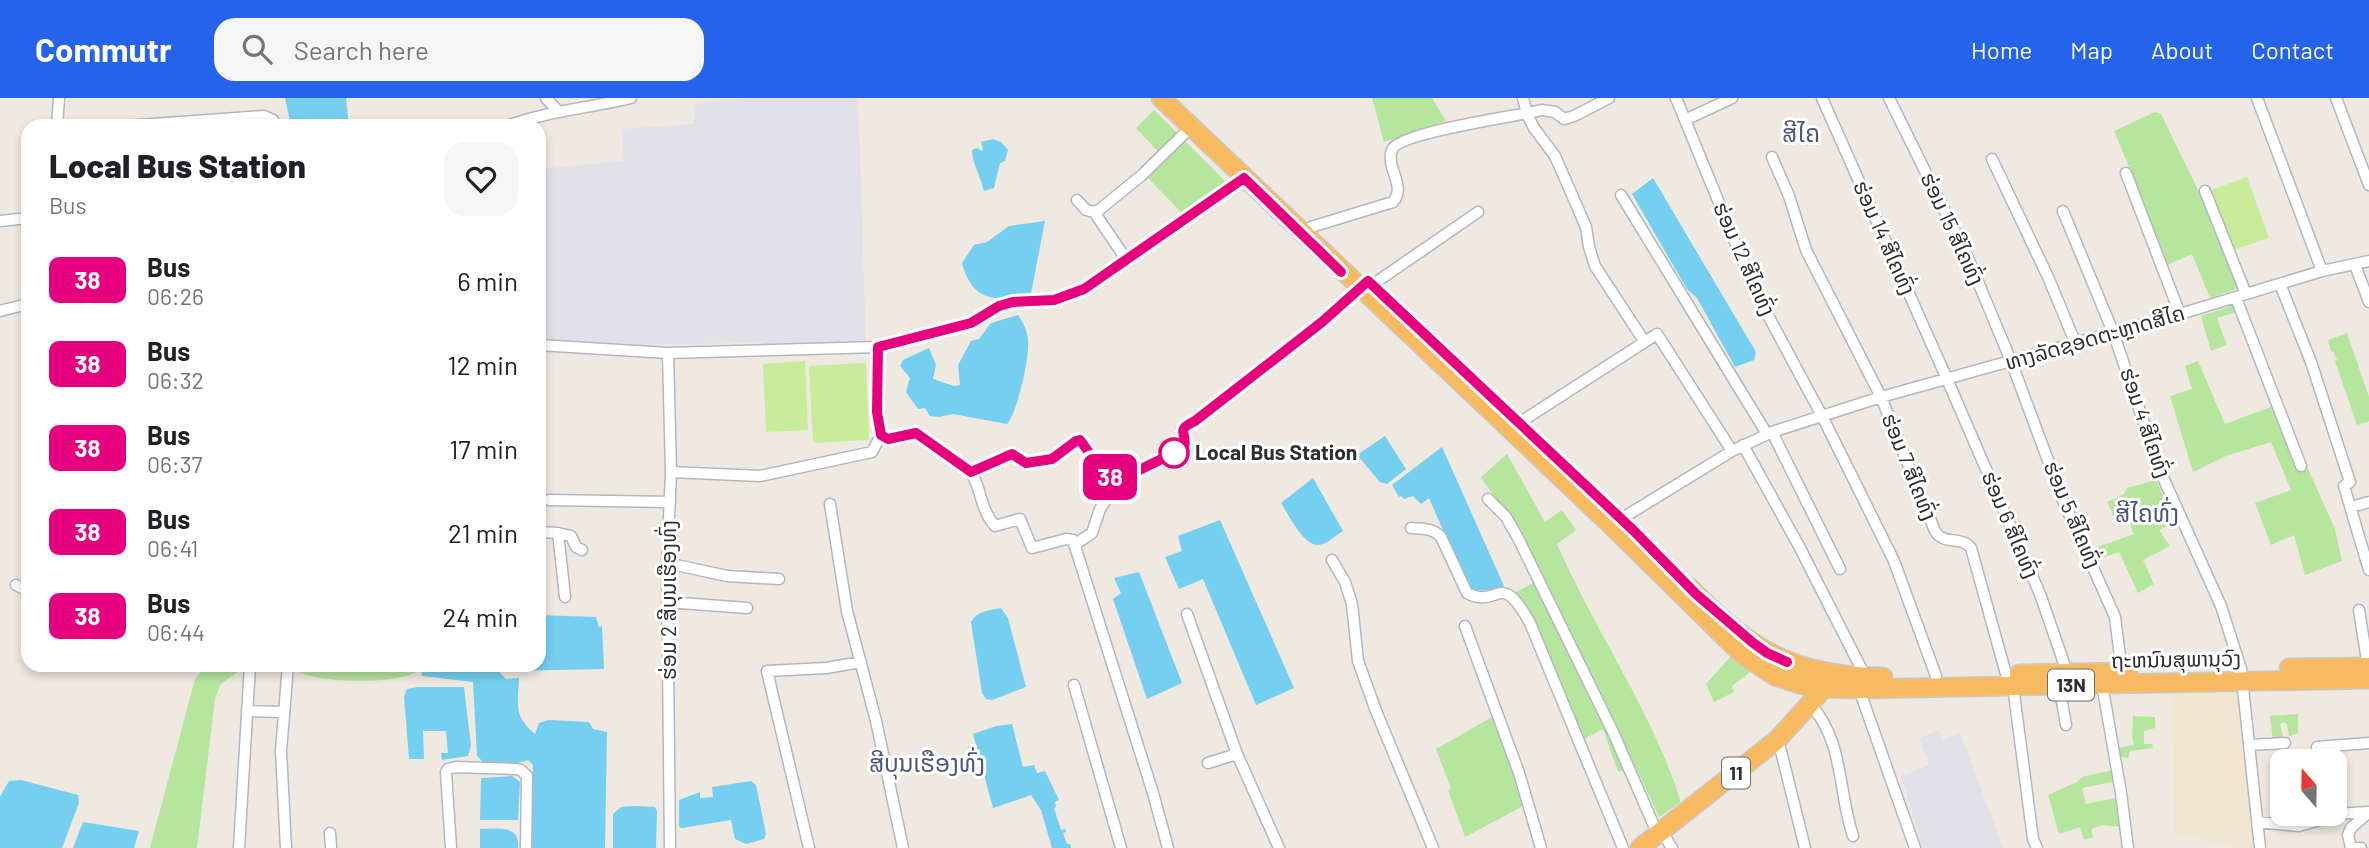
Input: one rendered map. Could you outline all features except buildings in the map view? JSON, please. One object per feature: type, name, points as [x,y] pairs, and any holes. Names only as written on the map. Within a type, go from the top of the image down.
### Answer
[{"type":"highway","name":"13N","points":[[1161,98],[1244,178],[1519,423],[1616,522]]},
{"type":"highway","name":"13N","points":[[1177,98],[1367,285],[1616,522]]},
{"type":"highway","name":"ຖະຫນົນສຸພານຸວົງ","points":[[1616,522],[1799,684],[1826,681],[1862,683],[2063,679],[2122,672],[2242,675]]},
{"type":"highway","name":"ຖະຫນົນສຸພານຸວົງ","points":[[2063,679],[2102,684],[2242,675],[2369,671]]},
{"type":"highway","name":"ຖະຫນົນສຸພານຸວົງ","points":[[1862,683],[1936,676],[2009,680]]},
{"type":"highway","name":"11","points":[[1640,848],[1779,739],[1826,681]]},
{"type":"street","points":[[58,119],[59,98]]},
{"type":"street","points":[[544,98],[559,112]]},
{"type":"street","points":[[544,98],[547,113]]},
{"type":"street","points":[[529,119],[547,113],[631,98]]},
{"type":"street","points":[[1522,98],[1527,114],[1555,156],[1586,227],[1595,266],[1644,341]]},
{"type":"street","points":[[1311,227],[1393,202],[1397,197],[1398,187],[1390,154],[1397,143],[1428,132],[1550,110],[1564,119],[1574,117],[1595,101],[1609,98]]},
{"type":"street","name":"ຮ່ອມ 12 ສີໄຄທົ່ງ","points":[[1676,98],[1756,293],[1822,416],[1894,561],[1936,676]]},
{"type":"street","points":[[1685,120],[1732,98]]},
{"type":"street","name":"ຮ່ອມ 14 ສີໄຄທົ່ງ","points":[[1822,98],[1947,379]]},
{"type":"street","name":"ຮ່ອມ 15 ສີໄຄທົ່ງ","points":[[1889,98],[1968,258],[2011,361]]},
{"type":"street","points":[[2257,98],[2322,271]]},
{"type":"street","points":[[2336,98],[2369,185]]},
{"type":"street","points":[[222,119],[264,116],[271,119]]},
{"type":"street","points":[[1094,212],[1142,175],[1191,127]]},
{"type":"street","points":[[1772,157],[1790,196],[1806,250],[1881,397]]},
{"type":"street","points":[[1992,159],[2049,277],[2075,342]]},
{"type":"street","points":[[2126,173],[2180,314]]},
{"type":"street","points":[[546,345],[668,353],[878,347],[971,323],[999,306],[1013,302],[1054,300],[1084,289],[1244,178]]},
{"type":"street","points":[[2205,191],[2301,466]]},
{"type":"street","points":[[1621,195],[1676,288],[1693,310],[1769,433],[1840,569]]},
{"type":"street","points":[[1077,200],[1086,210],[1094,212],[1126,259]]},
{"type":"street","name":"ຮ່ອມ 4 ສີໄຄທົ່ງ","points":[[2063,211],[2113,332],[2161,473],[2221,606],[2242,675],[2260,848]]},
{"type":"street","points":[[1074,545],[1092,533],[1100,509],[1119,480],[1184,448],[1184,426],[1195,421],[1367,285],[1478,212]]},
{"type":"street","points":[[0,221],[21,219]]},
{"type":"street","name":"ທາງລັດຊອດຕະຫຼາດສີໄຄ","points":[[1616,522],[1732,451],[1769,433],[1881,397],[2180,314],[2322,271],[2369,261]]},
{"type":"street","points":[[2355,265],[2369,302]]},
{"type":"street","points":[[2280,284],[2334,430],[2350,482],[2344,486],[2369,570]]},
{"type":"street","points":[[0,310],[21,306]]},
{"type":"street","points":[[1519,423],[1657,334],[1732,451]]},
{"type":"street","points":[[671,472],[760,476],[873,452],[881,435],[877,412],[878,347]]},
{"type":"street","name":"ຮ່ອມ 2 ສີບຸນເຮືອງທົ່ງ","points":[[668,353],[671,472],[667,563],[670,848]]},
{"type":"street","name":"ຮ່ອມ 5 ສີໄຄທົ່ງ","points":[[2011,361],[2062,498],[2115,617],[2122,672]]},
{"type":"street","name":"ຮ່ອມ 6 ສີໄຄທົ່ງ","points":[[1947,379],[2040,594],[2063,679],[2066,725]]},
{"type":"street","name":"ຮ່ອມ 7 ສີໄຄທົ່ງ","points":[[1881,397],[1939,537],[1946,541],[1969,544],[1971,548],[2009,680]]},
{"type":"street","points":[[881,435],[888,439],[916,433],[971,472],[981,504],[995,526],[1020,519],[1032,548],[1066,539],[1073,540],[1168,848]]},
{"type":"street","points":[[971,472],[1012,454],[1026,463],[1052,459],[1080,440],[1105,474],[1119,480]]},
{"type":"street","points":[[1743,445],[1800,548],[1862,683],[1915,848]]},
{"type":"street","points":[[1488,499],[1506,517],[1518,538],[1660,833],[1672,848]]},
{"type":"street","points":[[549,500],[670,502]]},
{"type":"street","points":[[2351,507],[2369,502]]},
{"type":"street","points":[[830,505],[844,597],[903,848]]},
{"type":"street","points":[[1411,528],[1427,529],[1441,537],[1467,593],[1480,598],[1497,592],[1506,593],[1518,601],[1530,623],[1623,848]]},
{"type":"street","points":[[546,532],[571,536],[576,547],[582,550]]},
{"type":"street","points":[[558,533],[565,597]]},
{"type":"street","points":[[1332,560],[1345,582],[1352,604],[1358,661],[1433,848]]},
{"type":"street","points":[[667,563],[727,576],[779,579]]},
{"type":"street","points":[[16,585],[21,588]]},
{"type":"street","points":[[667,602],[747,608]]},
{"type":"street","points":[[2359,610],[2369,671]]},
{"type":"street","points":[[1187,614],[1237,754],[1279,848]]},
{"type":"street","points":[[1465,626],[1519,773],[1541,848]]},
{"type":"street","points":[[808,848],[767,671],[825,668],[861,662]]},
{"type":"street","points":[[239,848],[250,672]]},
{"type":"street","points":[[286,848],[281,751],[287,672]]},
{"type":"street","points":[[2009,680],[2036,848]]},
{"type":"street","points":[[2102,684],[2128,848]]},
{"type":"street","points":[[1074,685],[1121,848]]},
{"type":"street","points":[[1810,704],[1824,722],[1840,766],[1853,836]]},
{"type":"street","points":[[247,711],[283,712]]},
{"type":"street","points":[[1779,739],[1805,848]]},
{"type":"street","points":[[2249,745],[2285,743]]},
{"type":"street","points":[[2317,747],[2369,743]]},
{"type":"street","points":[[1208,763],[1237,754]]},
{"type":"street","points":[[451,848],[446,772],[456,767],[515,769],[521,770],[527,776],[526,848]]},
{"type":"street","points":[[2347,813],[2369,812]]},
{"type":"street","points":[[2361,848],[2351,848],[2348,835],[2351,828],[2369,812]]},
{"type":"street","points":[[2257,822],[2270,823]]},
{"type":"street","points":[[330,833],[331,848]]},
{"type":"shaded area","points":[[747,98],[858,98],[866,342],[592,345],[546,341],[546,168],[624,161],[621,129],[694,124],[696,103]]},
{"type":"shaded area","points":[[2239,688],[2255,848],[2238,848],[2175,834],[2172,690]]},
{"type":"shaded area","points":[[1939,730],[1943,739],[1960,733],[2003,848],[1923,848],[1901,776],[1929,765],[1919,738]]},
{"type":"green space","points":[[1372,98],[1432,98],[1446,121],[1384,142]]},
{"type":"green space","points":[[1154,110],[1226,182],[1183,214],[1146,176],[1166,160],[1136,128]]},
{"type":"green space","points":[[2155,112],[2161,114],[2201,196],[2238,288],[2210,298],[2192,254],[2165,266],[2114,131]]},
{"type":"green space","points":[[2247,177],[2269,238],[2230,251],[2208,191]]},
{"type":"green space","points":[[2235,305],[2236,312],[2217,318],[2227,345],[2211,351],[2201,316]]},
{"type":"green space","points":[[2347,333],[2369,397],[2369,421],[2357,425],[2328,340]]},
{"type":"green space","points":[[805,361],[808,430],[766,432],[763,364]]},
{"type":"green space","points":[[2198,361],[2225,424],[2279,404],[2335,529],[2342,561],[2305,575],[2294,535],[2271,545],[2255,503],[2291,490],[2271,442],[2226,456],[2193,472],[2170,396],[2192,389],[2185,366]]},
{"type":"green space","points":[[866,363],[869,440],[813,443],[809,366]]},
{"type":"green space","points":[[1507,454],[1545,522],[1562,510],[1576,530],[1557,544],[1655,736],[1681,802],[1659,817],[1608,708],[1514,526],[1481,477]]},
{"type":"green space","points":[[2156,480],[2176,522],[2159,530],[2170,546],[2143,560],[2154,584],[2138,593],[2119,552],[2096,560],[2092,549],[2134,534],[2126,514],[2115,519],[2107,502],[2124,494],[2127,488]]},
{"type":"green space","points":[[1533,583],[1625,771],[1618,772],[1603,729],[1584,739],[1516,592]]},
{"type":"green space","points":[[1732,655],[1753,670],[1732,686],[1734,692],[1714,702],[1706,684]]},
{"type":"green space","points":[[201,672],[238,672],[220,685],[215,699],[197,848],[150,848],[195,679]]},
{"type":"green space","points":[[298,672],[415,672],[407,676],[373,681],[312,676]]},
{"type":"green space","points":[[2298,714],[2298,733],[2289,736],[2287,724],[2284,722],[2280,724],[2283,736],[2281,740],[2273,741],[2270,716]]},
{"type":"green space","points":[[1494,716],[1525,805],[1465,837],[1436,749]]},
{"type":"green space","points":[[2133,716],[2155,717],[2155,728],[2144,731],[2144,744],[2152,744],[2153,748],[2130,751],[2128,758],[2117,756],[2117,748],[2134,745]]},
{"type":"green space","points":[[2112,770],[2116,781],[2082,788],[2086,804],[2120,797],[2121,827],[2102,825],[2091,829],[2093,837],[2084,840],[2080,827],[2059,834],[2048,795],[2082,777]]},
{"type":"water","points":[[285,98],[346,98],[348,119],[290,119]]},
{"type":"water","points":[[993,139],[1001,142],[1008,150],[1005,161],[1000,163],[994,188],[984,191],[972,150],[977,148],[983,151],[981,142]]},
{"type":"water","points":[[1653,178],[1756,352],[1754,360],[1735,367],[1697,298],[1687,289],[1632,194]]},
{"type":"water","points":[[1045,221],[1031,293],[997,298],[987,296],[972,286],[962,263],[974,245],[987,242],[1009,226]]},
{"type":"water","points":[[1018,315],[1027,333],[1028,348],[1019,397],[1007,424],[953,414],[930,416],[925,408],[918,409],[906,392],[910,378],[900,366],[903,360],[929,348],[936,365],[933,379],[954,386],[960,385],[958,365],[971,341],[979,339],[991,323]]},
{"type":"water","points":[[1385,436],[1406,469],[1387,484],[1380,482],[1357,455]]},
{"type":"water","points":[[1442,447],[1504,586],[1480,591],[1467,585],[1429,498],[1421,504],[1413,496],[1404,499],[1399,497],[1392,485]]},
{"type":"water","points":[[1313,478],[1343,531],[1321,545],[1312,543],[1301,534],[1281,503]]},
{"type":"water","points":[[1220,520],[1294,688],[1256,705],[1203,579],[1179,589],[1165,557],[1182,551],[1178,536]]},
{"type":"water","points":[[1139,572],[1182,683],[1147,699],[1113,599],[1121,593],[1114,578]]},
{"type":"water","points":[[1001,608],[1008,618],[1026,687],[992,700],[986,699],[982,693],[971,622],[980,613]]},
{"type":"water","points":[[546,615],[596,617],[599,627],[602,626],[604,669],[546,670]]},
{"type":"water","points":[[421,672],[500,672],[506,679],[519,678],[518,709],[523,721],[535,734],[539,723],[549,720],[589,722],[593,729],[607,732],[605,848],[530,848],[533,765],[528,760],[514,764],[483,762],[477,756],[473,682],[422,676]]},
{"type":"water","points":[[464,687],[471,746],[468,756],[442,760],[441,753],[448,753],[446,731],[423,731],[424,759],[409,759],[404,696],[407,689]]},
{"type":"water","points":[[1012,724],[1023,767],[1034,765],[1037,773],[1045,771],[1059,800],[1055,802],[1054,808],[1061,830],[1065,829],[1066,832],[1063,833],[1071,848],[1052,848],[1041,810],[1031,795],[993,808],[973,734]]},
{"type":"water","points":[[512,776],[520,782],[518,820],[480,820],[481,778]]},
{"type":"water","points":[[21,780],[78,795],[79,803],[62,848],[0,848],[0,797],[9,781]]},
{"type":"water","points":[[751,781],[756,785],[766,834],[764,839],[746,844],[735,839],[731,820],[679,827],[679,800],[700,792],[700,798],[713,797],[712,787]]},
{"type":"water","points":[[621,807],[655,807],[657,811],[656,848],[613,848],[613,814]]},
{"type":"water","points":[[83,822],[139,831],[134,848],[73,848]]},
{"type":"water","points":[[480,829],[512,831],[518,840],[518,848],[480,848]]},
{"type":"bus line","name":"38","points":[[1341,272],[1244,178],[1084,289],[1054,300],[1013,302],[999,306],[971,323],[878,347],[877,412],[881,435],[888,439],[916,433],[971,472],[1012,454],[1026,463],[1052,459],[1080,440],[1105,474],[1119,480],[1184,448],[1184,426],[1195,421],[1322,322],[1368,281],[1633,530],[1696,594],[1752,642],[1767,653],[1787,662]]},
{"type":"place","name":"Local Bus Station","points":[[1174,453]]},
{"type":"district","name":"ສີໄຄ","points":[[1801,134]]},
{"type":"district","name":"ສີໄຄທົ່ງ","points":[[2147,514]]},
{"type":"district","name":"ສີບຸນເຮືອງທົ່ງ","points":[[927,764]]}]
